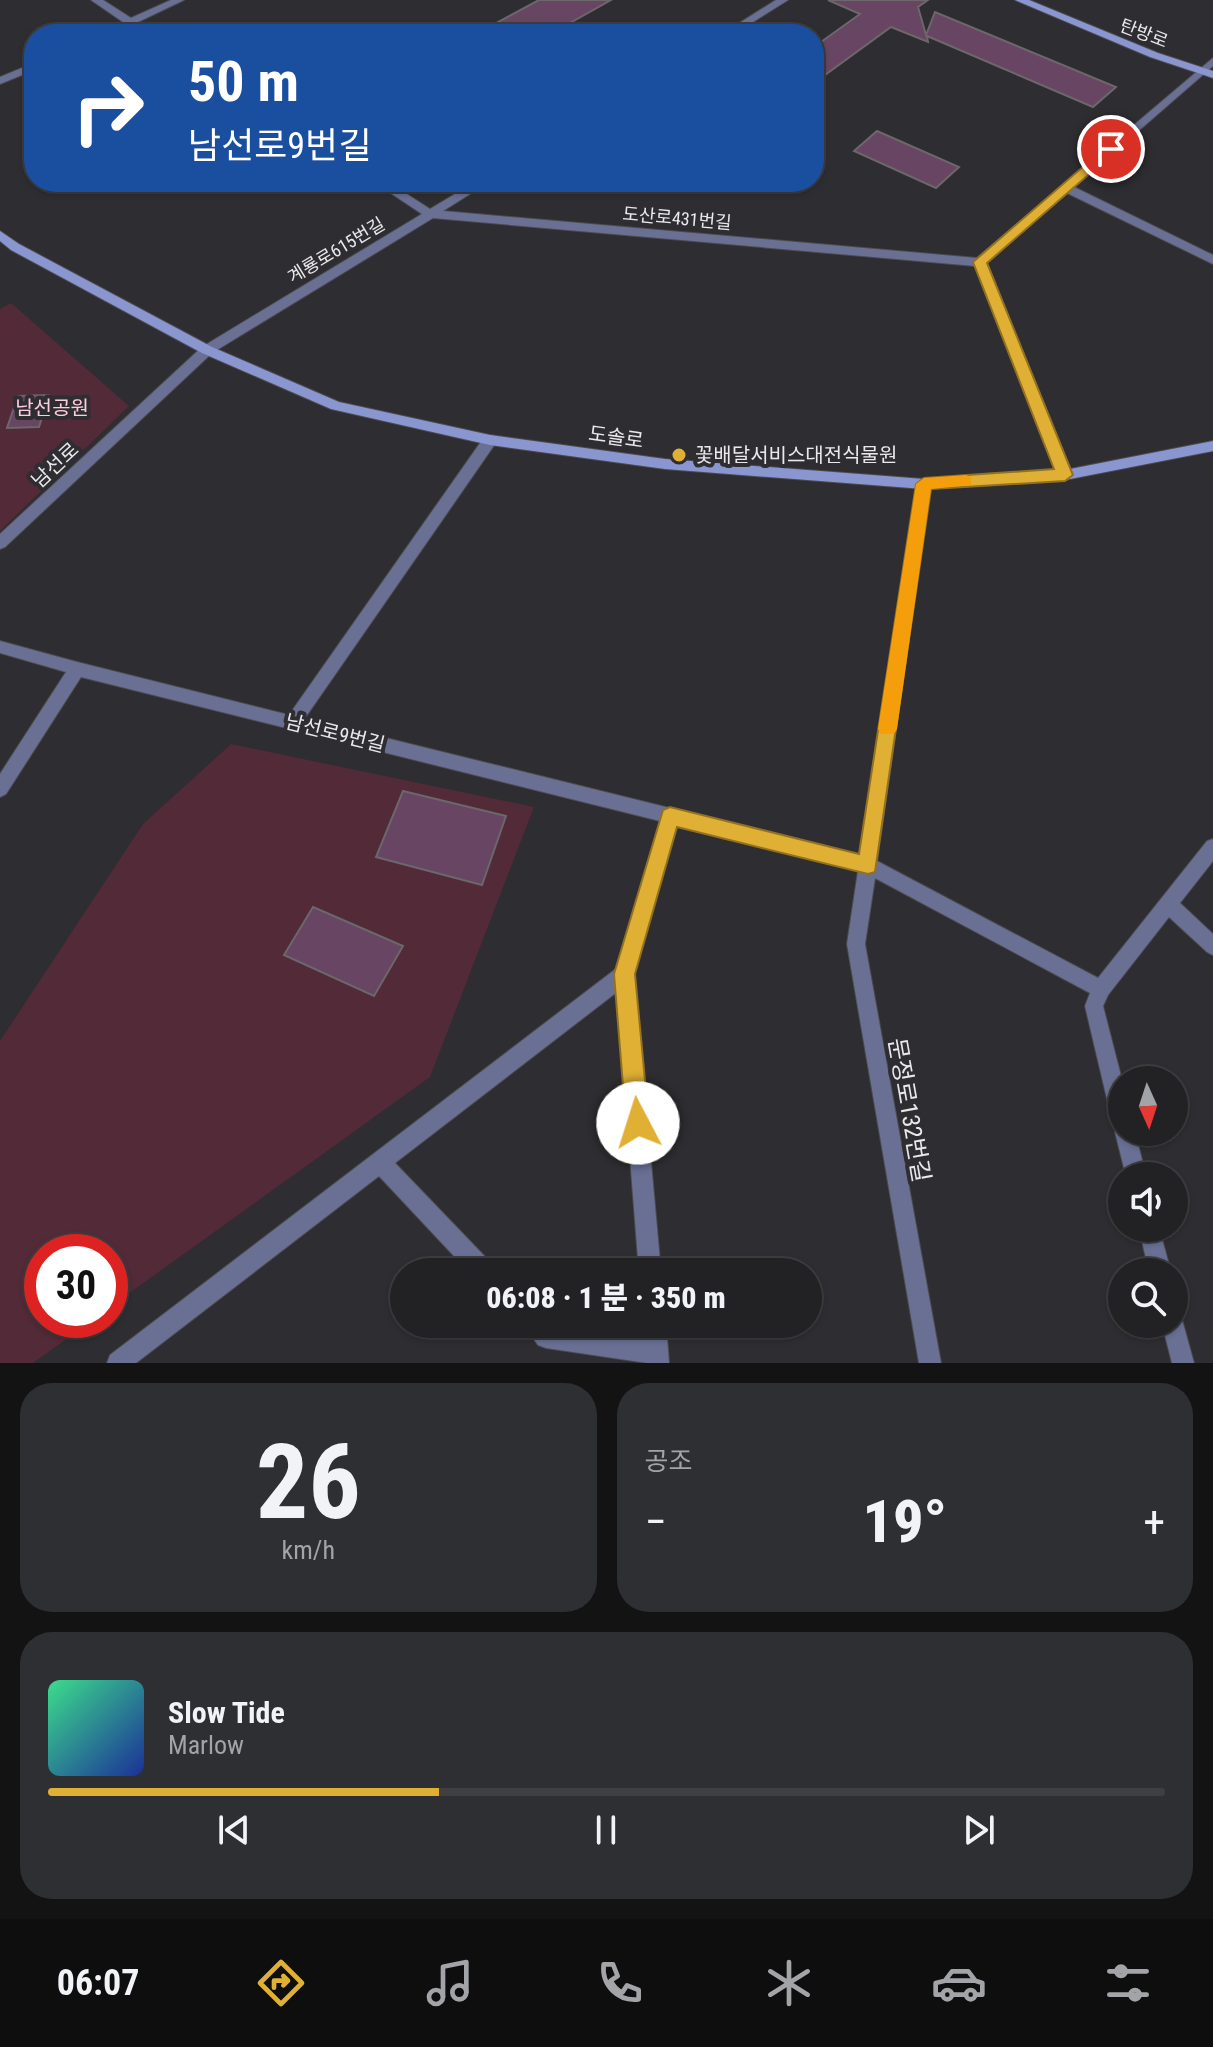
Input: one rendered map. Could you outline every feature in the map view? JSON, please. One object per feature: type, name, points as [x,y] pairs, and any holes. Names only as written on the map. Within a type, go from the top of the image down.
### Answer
[{"type":"street","points":[[96,0],[133,24]]},
{"type":"street","points":[[126,24],[179,0]]},
{"type":"street","points":[[743,24],[783,0]]},
{"type":"street","name":"탄방로","points":[[1020,0],[1154,55],[1207,73]]},
{"type":"street","points":[[1065,475],[980,262],[1207,73],[1213,61]]},
{"type":"street","points":[[0,81],[24,70]]},
{"type":"street","points":[[1066,188],[1213,260]]},
{"type":"street","name":"도산로431번길","points":[[396,192],[430,214],[980,262]]},
{"type":"street","name":"계룡로615번길","points":[[207,350],[466,192]]},
{"type":"street","name":"도솔로","points":[[0,235],[15,247],[207,350],[336,406],[490,440],[665,464],[924,484],[1065,475],[1213,446]]},
{"type":"street","name":"남선로","points":[[0,543],[207,350]]},
{"type":"street","points":[[293,722],[490,440]]},
{"type":"street","name":"문정로132번길","points":[[924,484],[856,944],[930,1363]]},
{"type":"street","name":"남선로9번길","points":[[0,647],[77,669],[868,865]]},
{"type":"street","points":[[0,789],[77,669]]},
{"type":"street","points":[[649,1258],[625,974],[670,816]]},
{"type":"street","points":[[1109,1066],[1094,1006],[1101,989],[1213,847]]},
{"type":"street","points":[[868,865],[1101,989]]},
{"type":"street","points":[[1168,904],[1213,946]]},
{"type":"street","points":[[131,1359],[625,974]]},
{"type":"street","points":[[380,1162],[471,1258]]},
{"type":"street","points":[[552,1338],[658,1357]]},
{"type":"street","points":[[1177,1338],[1183,1363]]},
{"type":"green space","name":"남선공원","points":[[11,303],[129,406],[0,531],[0,309]]},
{"type":"green space","points":[[231,744],[534,807],[430,1077],[128,1294],[128,1234],[24,1234],[24,1338],[68,1338],[33,1363],[0,1363],[0,1041],[143,824]]},
{"type":"building","points":[[539,0],[611,0],[568,24],[495,24]]},
{"type":"building","points":[[828,0],[928,0],[918,7],[926,35],[935,12],[1116,87],[1093,107],[927,36],[928,42],[891,27],[824,76],[824,40],[860,14]]},
{"type":"building","points":[[877,131],[959,167],[936,188],[854,151]]},
{"type":"building","points":[[49,395],[39,427],[7,428],[18,396]]},
{"type":"building","points":[[403,791],[506,816],[482,885],[376,857]]},
{"type":"building","points":[[313,907],[403,946],[374,996],[284,955]]},
{"type":"slow traffic","points":[[888,729],[924,484],[966,481]]},
{"type":"place","name":"꽃배달서비스대전식물원","points":[[679,455]]},
{"type":"route","points":[[638,1123],[625,974],[670,816],[868,865],[924,484],[1065,475],[980,262],[1111,149]]}]
